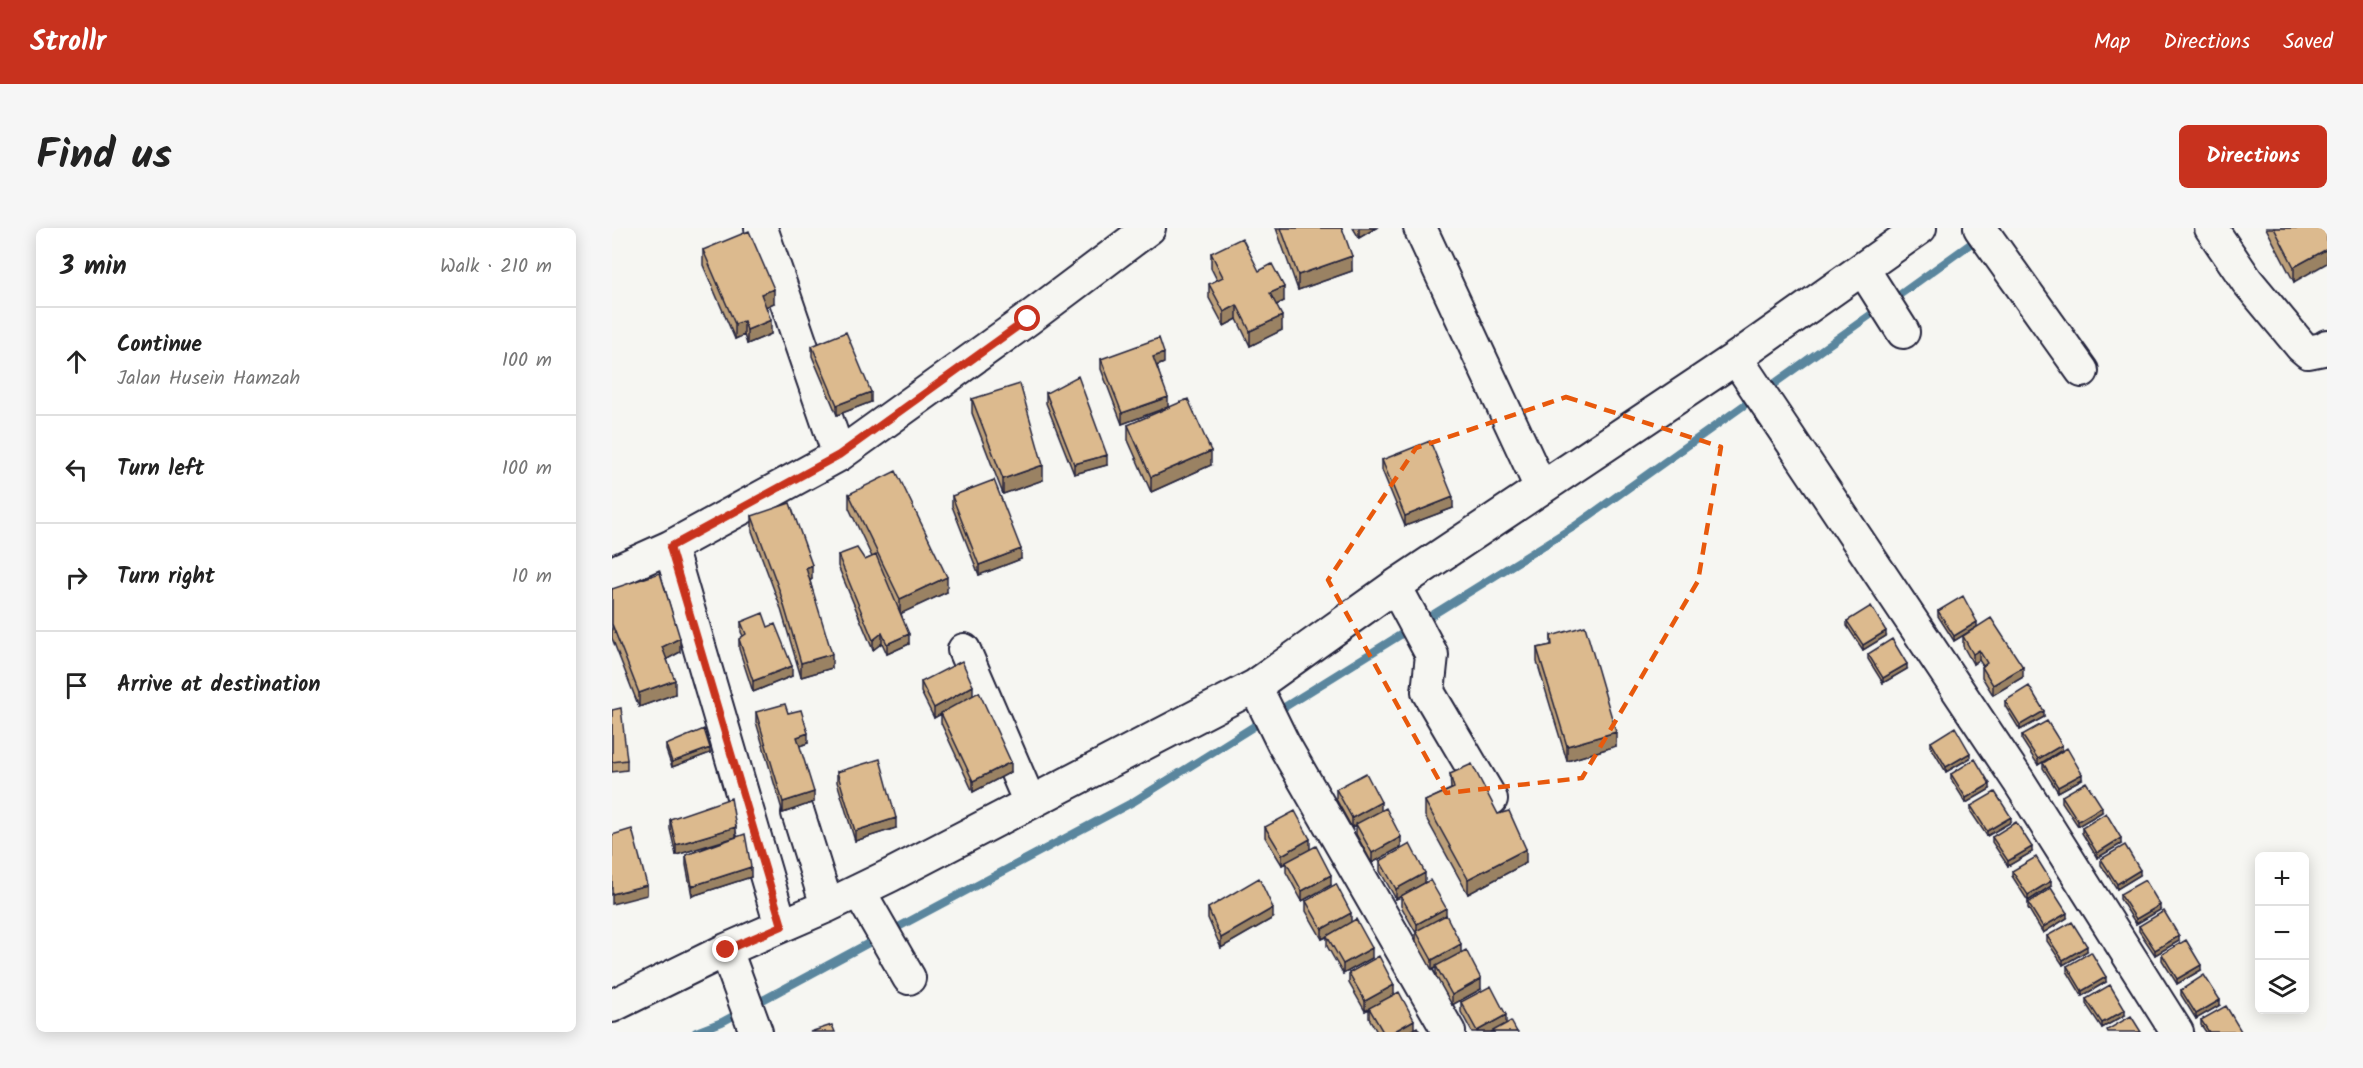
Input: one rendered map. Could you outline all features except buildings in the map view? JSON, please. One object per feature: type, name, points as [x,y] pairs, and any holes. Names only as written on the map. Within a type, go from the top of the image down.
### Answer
[{"type":"street","points":[[761,228],[839,455]]},
{"type":"street","points":[[612,573],[670,547],[839,455],[1028,319],[1149,228]]},
{"type":"street","points":[[1420,228],[1541,488]]},
{"type":"street","points":[[612,1006],[728,955],[782,926],[860,891],[1256,687],[1399,591],[1541,488],[1737,359],[1868,278],[1920,228]]},
{"type":"street","points":[[1980,228],[2082,371]]},
{"type":"street","points":[[2211,228],[2247,281],[2301,346],[2308,352],[2327,346]]},
{"type":"street","points":[[1868,278],[1903,332]]},
{"type":"street","points":[[1737,359],[2018,780],[2177,1032]]},
{"type":"street","points":[[670,547],[782,926]]},
{"type":"street","points":[[1399,591],[1432,656],[1428,692],[1491,799]]},
{"type":"street","points":[[964,650],[1030,803]]},
{"type":"street","points":[[1256,687],[1283,743],[1449,1032]]},
{"type":"street","points":[[798,813],[827,906]]},
{"type":"street","points":[[860,891],[909,978]]},
{"type":"street","points":[[728,955],[755,1030]]},
{"type":"highlighted area","points":[[1566,397],[1721,447],[1698,581],[1582,778],[1446,793],[1328,580],[1416,448]]},
{"type":"waterway","points":[[1891,301],[1980,237]]},
{"type":"waterway","points":[[1275,713],[1575,526],[1880,308]]},
{"type":"waterway","points":[[889,932],[1133,802],[1264,720]]},
{"type":"waterway","points":[[696,1032],[722,1022],[878,938]]},
{"type":"route","points":[[726,950],[782,926],[670,547],[839,455],[1028,319]]}]
